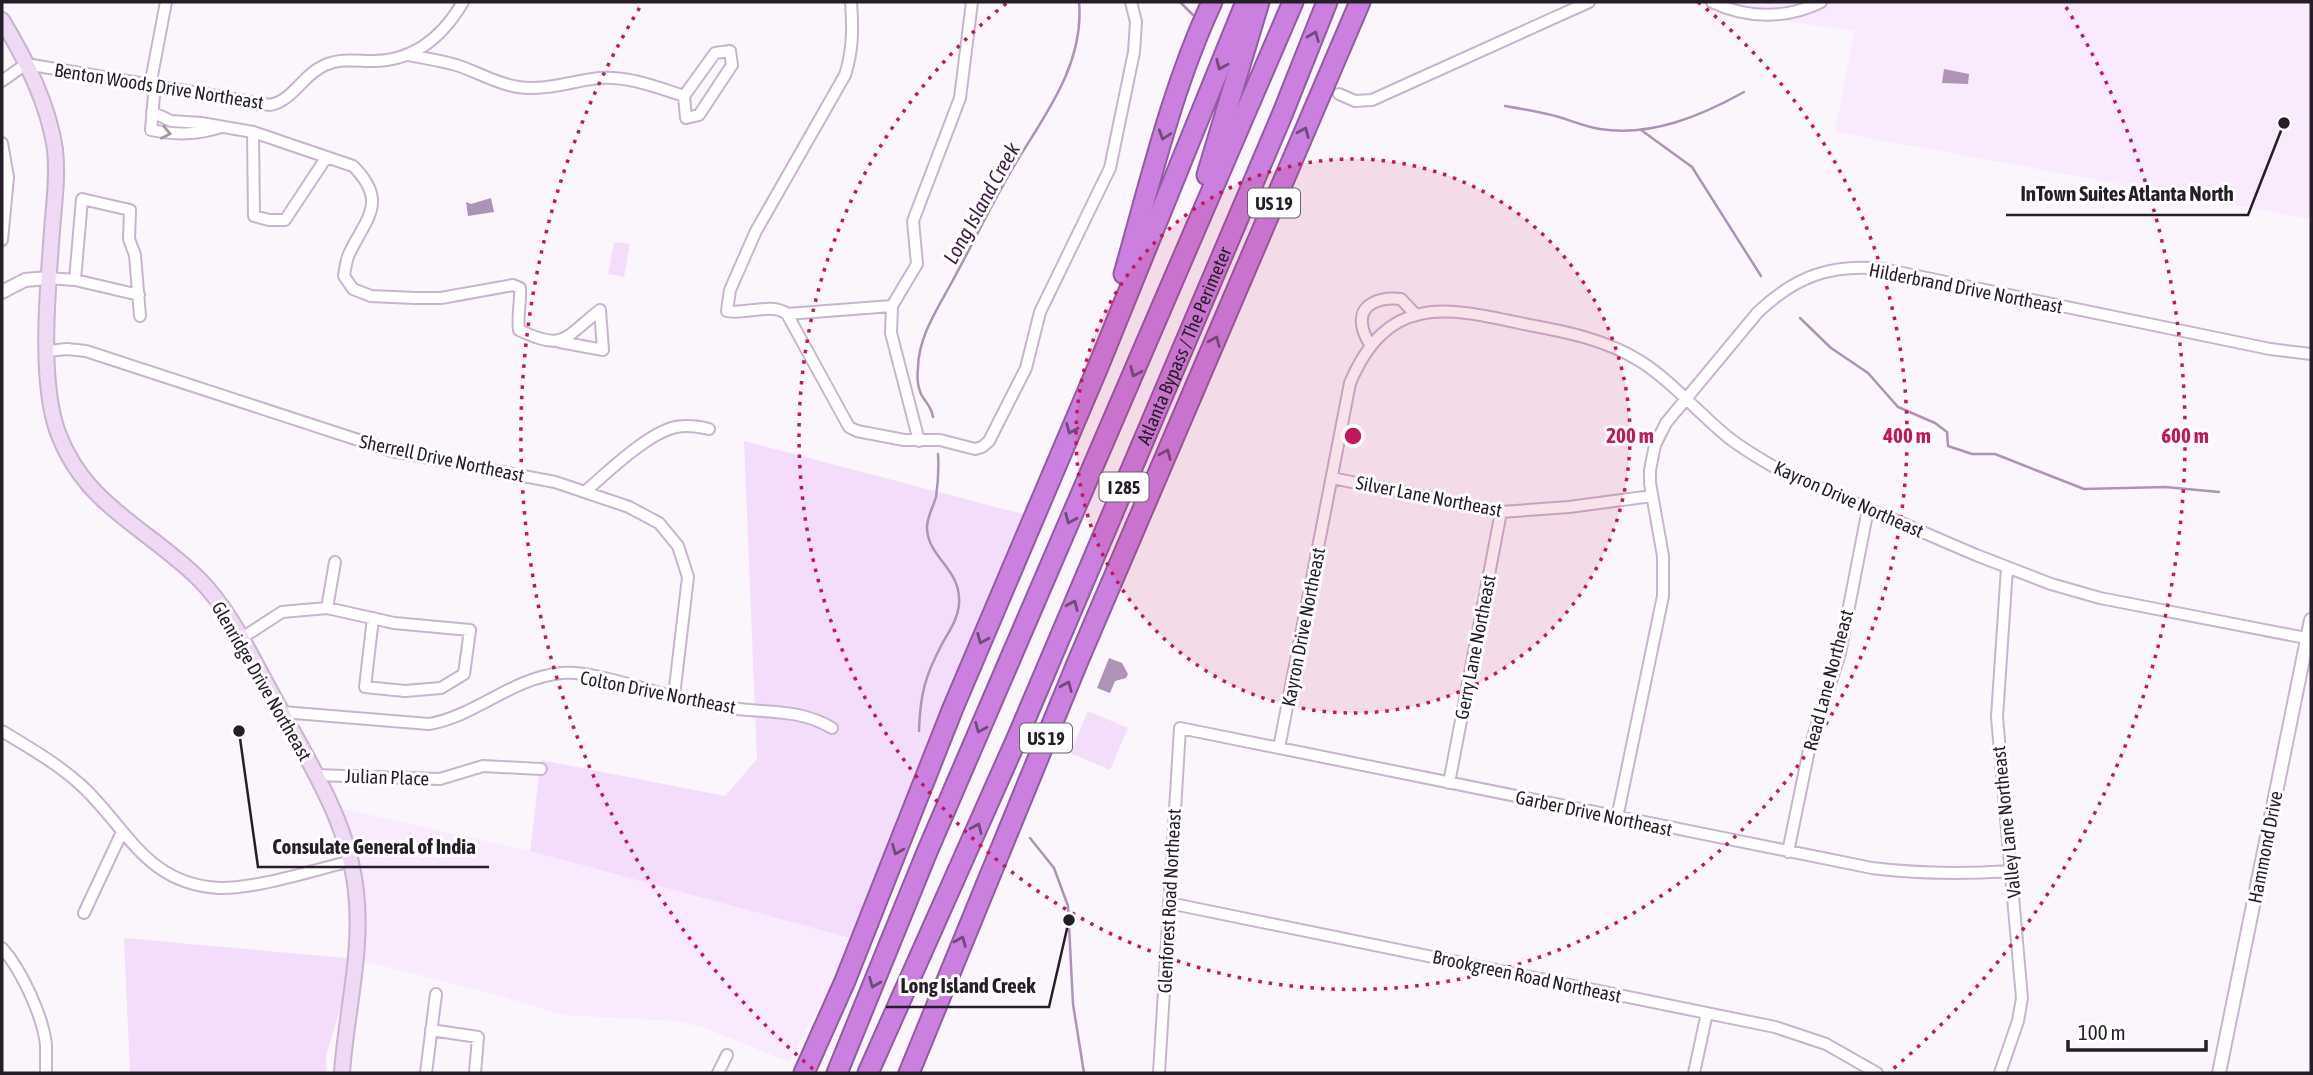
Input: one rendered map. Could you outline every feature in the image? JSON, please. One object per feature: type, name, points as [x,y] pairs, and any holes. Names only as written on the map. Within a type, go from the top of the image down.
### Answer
[{"type":"highway","points":[[1098,367],[1154,167],[1196,35],[1212,2]]},
{"type":"highway","points":[[802,1073],[824,1030],[953,708],[1098,367],[1246,2]]},
{"type":"highway","points":[[1181,264],[1259,2]]},
{"type":"highway","name":"Atlanta Bypass / The Perimeter","points":[[837,1073],[932,839],[1293,2]]},
{"type":"highway","name":"Atlanta Bypass / The Perimeter","points":[[868,1073],[1018,736],[1328,2]]},
{"type":"highway","name":"US 19","points":[[909,1073],[1078,661],[1360,2]]},
{"type":"highway","points":[[880,1073],[919,957]]},
{"type":"main road","name":"Glenridge Drive Northeast","points":[[2,20],[46,109],[55,152],[56,183],[48,278],[49,392],[52,413],[63,445],[77,470],[100,498],[200,580],[224,609],[282,712],[343,833],[356,892],[357,940],[342,1073]]},
{"type":"street","points":[[166,2],[150,86],[154,95],[150,130],[178,135],[202,133],[224,126]]},
{"type":"street","name":"Benton Woods Drive Northeast","points":[[26,64],[270,106],[286,99],[308,75],[329,63],[385,60],[409,55],[443,32],[463,2]]},
{"type":"street","points":[[851,2],[853,33],[845,75],[756,231],[727,301],[727,311],[738,314],[776,309],[787,314],[892,306]]},
{"type":"street","points":[[919,441],[891,333],[892,306],[917,264],[913,221],[960,99],[972,2]]},
{"type":"street","points":[[787,314],[849,427],[857,431],[919,441],[940,440],[975,449],[989,441],[1026,368],[1040,312],[1102,188],[1116,148],[1136,36],[1131,2]]},
{"type":"street","points":[[1339,94],[1355,101],[1372,100],[1589,2]]},
{"type":"street","points":[[1712,2],[1745,13],[1769,15],[1791,12],[1821,2]]},
{"type":"street","points":[[730,51],[732,65],[699,115],[686,118],[684,96],[715,53],[730,51]]},
{"type":"street","points":[[409,55],[460,66],[495,81],[518,87],[543,87],[598,78],[618,78],[639,81],[684,96]]},
{"type":"street","points":[[2,82],[26,64]]},
{"type":"street","points":[[152,112],[171,121],[254,132],[353,166],[365,178],[374,202],[370,217],[347,257],[344,276],[353,289],[371,296],[441,298],[513,285],[520,288],[517,315],[519,330],[543,341],[603,350],[600,310],[560,342]]},
{"type":"street","points":[[254,132],[254,216],[285,220],[326,158]]},
{"type":"street","points":[[2,143],[8,177],[2,240]]},
{"type":"street","points":[[75,280],[82,200],[130,210],[129,239],[135,255],[140,316]]},
{"type":"street","name":"Hilderbrand Drive Northeast","points":[[1617,818],[1662,596],[1663,556],[1650,470],[1655,445],[1665,422],[1774,297],[1810,276],[1851,267],[1883,270],[2270,349],[2311,354]]},
{"type":"street","points":[[2,292],[26,280],[48,278],[75,280],[139,296]]},
{"type":"street","points":[[1371,345],[1362,328],[1365,312],[1370,304],[1385,297],[1401,299],[1416,315]]},
{"type":"street","name":"Kayron Drive Northeast","points":[[1279,748],[1350,383],[1371,345],[1391,327],[1416,315],[1438,310],[1461,311],[1587,338],[1615,348],[1664,378],[1729,438],[1759,459],[2007,568],[2051,584],[2100,597],[2309,639]]},
{"type":"street","name":"Sherrell Drive Northeast","points":[[48,351],[86,351],[392,451],[555,482],[629,507],[659,523],[678,546],[688,578],[674,696]]},
{"type":"street","points":[[585,492],[612,467],[673,427],[693,425],[709,429]]},
{"type":"street","name":"Silver Lane Northeast","points":[[1332,478],[1501,512],[1569,507],[1652,496]]},
{"type":"street","name":"Read Lane Northeast","points":[[1788,852],[1809,750],[1840,653],[1868,509]]},
{"type":"street","name":"Gerry Lane Northeast","points":[[1449,783],[1501,512]]},
{"type":"street","points":[[327,608],[334,562]]},
{"type":"street","name":"Valley Lane Northeast","points":[[2000,1073],[2018,1021],[2022,998],[1997,717],[2007,568]]},
{"type":"street","points":[[242,638],[282,612],[327,608],[373,618],[394,623],[470,630],[464,674],[440,688],[405,691],[365,687],[373,618]]},
{"type":"street","name":"Hammond Drive","points":[[2220,1073],[2311,620]]},
{"type":"street","name":"Colton Drive Northeast","points":[[282,712],[429,724],[449,719],[525,681],[564,673],[611,680],[726,708],[791,713],[815,719],[832,728]]},
{"type":"street","name":"Garber Drive Northeast","points":[[1180,728],[1872,868],[1912,873],[1960,874],[2011,870]]},
{"type":"street","name":"Glenforest Road Northeast","points":[[1158,1073],[1180,728]]},
{"type":"street","points":[[2,747],[6,734],[38,752],[98,802],[142,855],[180,880],[206,887],[235,887],[351,861]]},
{"type":"street","name":"Julian Place","points":[[315,775],[440,779],[483,766],[541,769]]},
{"type":"street","points":[[83,914],[122,832]]},
{"type":"street","name":"Brookgreen Road Northeast","points":[[1169,903],[1775,1027],[1811,1038],[1877,1073]]},
{"type":"street","points":[[2,948],[32,998],[46,1042],[46,1073]]},
{"type":"street","points":[[426,1073],[436,994]]},
{"type":"street","points":[[1694,1073],[1707,1013]]},
{"type":"street","points":[[431,1030],[478,1037],[475,1073]]},
{"type":"street","points":[[718,1073],[727,1055]]},
{"type":"shaded area","points":[[1708,2],[2311,2],[2311,219],[1835,132],[1854,31],[1722,12]]},
{"type":"shaded area","points":[[1944,69],[1969,74],[1968,84],[1942,83]]},
{"type":"shaded area","points":[[491,198],[494,212],[468,216],[466,202],[471,204]]},
{"type":"shaded area","points":[[614,242],[630,244],[624,277],[608,274]]},
{"type":"shaded area","points":[[744,441],[1030,516],[938,720],[850,938],[530,851],[541,760],[725,796],[757,759]]},
{"type":"shaded area","points":[[1109,658],[1122,663],[1128,674],[1126,678],[1115,681],[1110,693],[1097,688]]},
{"type":"shaded area","points":[[1088,711],[1128,728],[1110,770],[1070,753]]},
{"type":"shaded area","points":[[340,808],[530,851],[850,938],[838,971],[789,1062],[705,1028],[676,1021],[562,1015],[498,995],[355,959],[364,912]]},
{"type":"shaded area","points":[[124,938],[355,959],[326,1056],[327,1073],[130,1073]]},
{"type":"waterway","name":"Long Island Creek","points":[[933,417],[921,394],[918,381],[919,356],[925,333],[1015,164],[1056,97],[1077,42],[1079,2]]},
{"type":"waterway","points":[[1180,2],[1193,15]]},
{"type":"waterway","points":[[1505,106],[1552,115],[1595,128],[1638,130],[1675,123],[1744,92]]},
{"type":"waterway","points":[[1641,130],[1692,167],[1761,276]]},
{"type":"waterway","points":[[1800,318],[1831,348],[1868,373],[1898,407],[1935,423],[1947,432],[1948,446],[1972,454],[1995,454],[2084,489],[2165,487],[2219,492]]},
{"type":"waterway","name":"Long Island Creek","points":[[919,731],[922,696],[928,676],[955,621],[959,605],[959,592],[955,582],[933,548],[927,528],[936,497],[938,454]]},
{"type":"waterway","name":"Long Island Creek","points":[[1030,838],[1054,868],[1068,906],[1073,1004],[1084,1073]]},
{"type":"place","name":"InTown Suites Atlanta North","points":[[2284,123]]},
{"type":"place","name":"Consulate General of India","points":[[239,731]]},
{"type":"place","name":"Long Island Creek","points":[[1069,920]]}]
